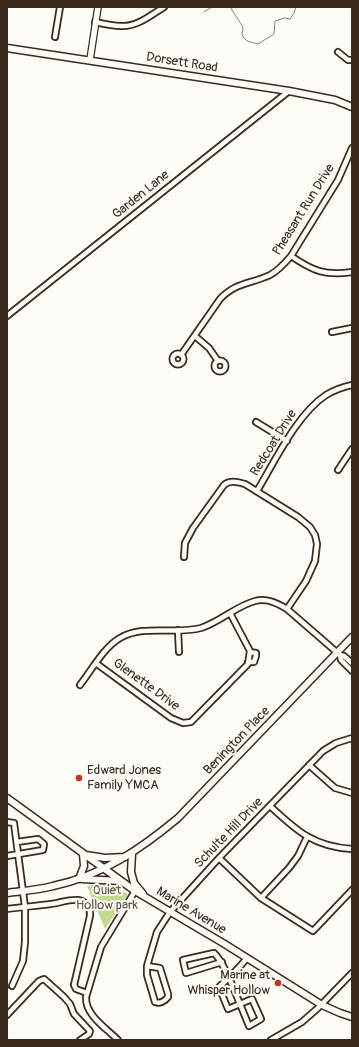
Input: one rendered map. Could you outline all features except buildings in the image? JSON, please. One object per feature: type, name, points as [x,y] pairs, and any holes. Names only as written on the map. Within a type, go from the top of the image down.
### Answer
[{"type":"main road","name":"Dorsett Road","points":[[7,48],[289,91],[335,100],[352,106]]},
{"type":"main road","name":"Benington Place","points":[[79,879],[103,869],[129,855],[154,838],[178,818],[339,654],[352,637]]},
{"type":"main road","name":"Marine Avenue","points":[[7,798],[135,891],[322,1005],[352,1017]]},
{"type":"main road","points":[[79,879],[84,866],[83,854],[105,858],[129,855],[134,883],[145,897]]},
{"type":"main road","points":[[7,893],[53,886],[79,879],[121,881]]},
{"type":"street","points":[[55,37],[60,7]]},
{"type":"street","points":[[90,60],[98,7]]},
{"type":"street","points":[[95,22],[128,26],[143,21],[164,7]]},
{"type":"street","points":[[338,52],[348,60],[352,60]]},
{"type":"street","name":"Garden Lane","points":[[7,316],[289,91]]},
{"type":"street","name":"Pheasant Run Drive","points":[[181,355],[220,299],[229,291],[241,285],[270,275],[282,266],[291,256],[338,180],[352,148]]},
{"type":"street","points":[[291,256],[311,269],[327,273],[352,272]]},
{"type":"street","points":[[332,332],[352,328]]},
{"type":"street","points":[[195,336],[209,348],[218,361]]},
{"type":"street","name":"Redcoat Drive","points":[[184,557],[185,542],[224,484],[228,482],[238,482],[257,491],[306,413],[327,394],[340,388],[352,385]]},
{"type":"street","points":[[256,422],[287,441]]},
{"type":"street","points":[[338,470],[352,449]]},
{"type":"street","points":[[257,491],[298,517],[310,527],[315,535],[317,544],[315,561],[306,581],[287,609]]},
{"type":"street","points":[[80,685],[106,651],[124,636],[141,631],[178,630],[208,626],[248,604],[263,600],[278,604],[287,609],[339,654],[344,656],[352,663]]},
{"type":"street","name":"Glenette Drive","points":[[97,664],[171,718],[183,722],[191,722],[246,666],[248,662],[250,652],[230,613]]},
{"type":"street","points":[[178,630],[179,652]]},
{"type":"street","points":[[339,654],[341,660],[352,671]]},
{"type":"street","name":"Schulte Hill Drive","points":[[147,966],[160,968],[168,994],[166,1001],[155,1002],[147,975],[147,966],[156,932],[170,912],[219,858],[323,751],[336,743],[352,738]]},
{"type":"street","points":[[310,765],[335,788],[352,793]]},
{"type":"street","points":[[270,806],[296,830],[307,837],[326,845],[352,849]]},
{"type":"street","points":[[7,822],[14,823],[25,907],[25,942],[23,961],[12,986]]},
{"type":"street","points":[[261,898],[289,868],[298,856],[307,837]]},
{"type":"street","points":[[7,856],[43,850],[44,844],[38,839],[17,842]]},
{"type":"street","points":[[219,858],[261,898],[313,931],[352,890]]},
{"type":"street","points":[[118,1040],[88,1009],[86,1002],[87,993],[101,947],[135,891]]},
{"type":"street","points":[[7,909],[73,900],[81,901],[88,906],[90,916],[74,985],[76,989],[87,993]]},
{"type":"street","points":[[222,962],[186,973],[183,960],[214,952],[220,958],[222,962],[228,978],[240,1004],[249,1026],[261,1019],[252,999],[240,1004],[228,1009],[219,987],[228,978],[247,958]]},
{"type":"street","points":[[271,1040],[302,1022],[322,1005],[352,973]]},
{"type":"street","points":[[7,1015],[42,979],[47,980],[70,1004],[74,1014],[90,1031],[89,1034],[80,1040]]},
{"type":"street","points":[[281,1034],[285,1040]]},
{"type":"green space","name":"Quiet Hollow park","points":[[108,883],[128,894],[105,929],[87,886]]},
{"type":"waterway","points":[[204,12],[212,7]]},
{"type":"waterway","points":[[230,7],[243,27],[242,35],[244,38],[247,41],[258,44],[274,34],[275,21],[284,18],[290,19],[296,7]]},
{"type":"place","name":"Edward Jones Family YMCA","points":[[79,778]]},
{"type":"place","name":"Marine at Whisper Hollow","points":[[278,983]]}]
